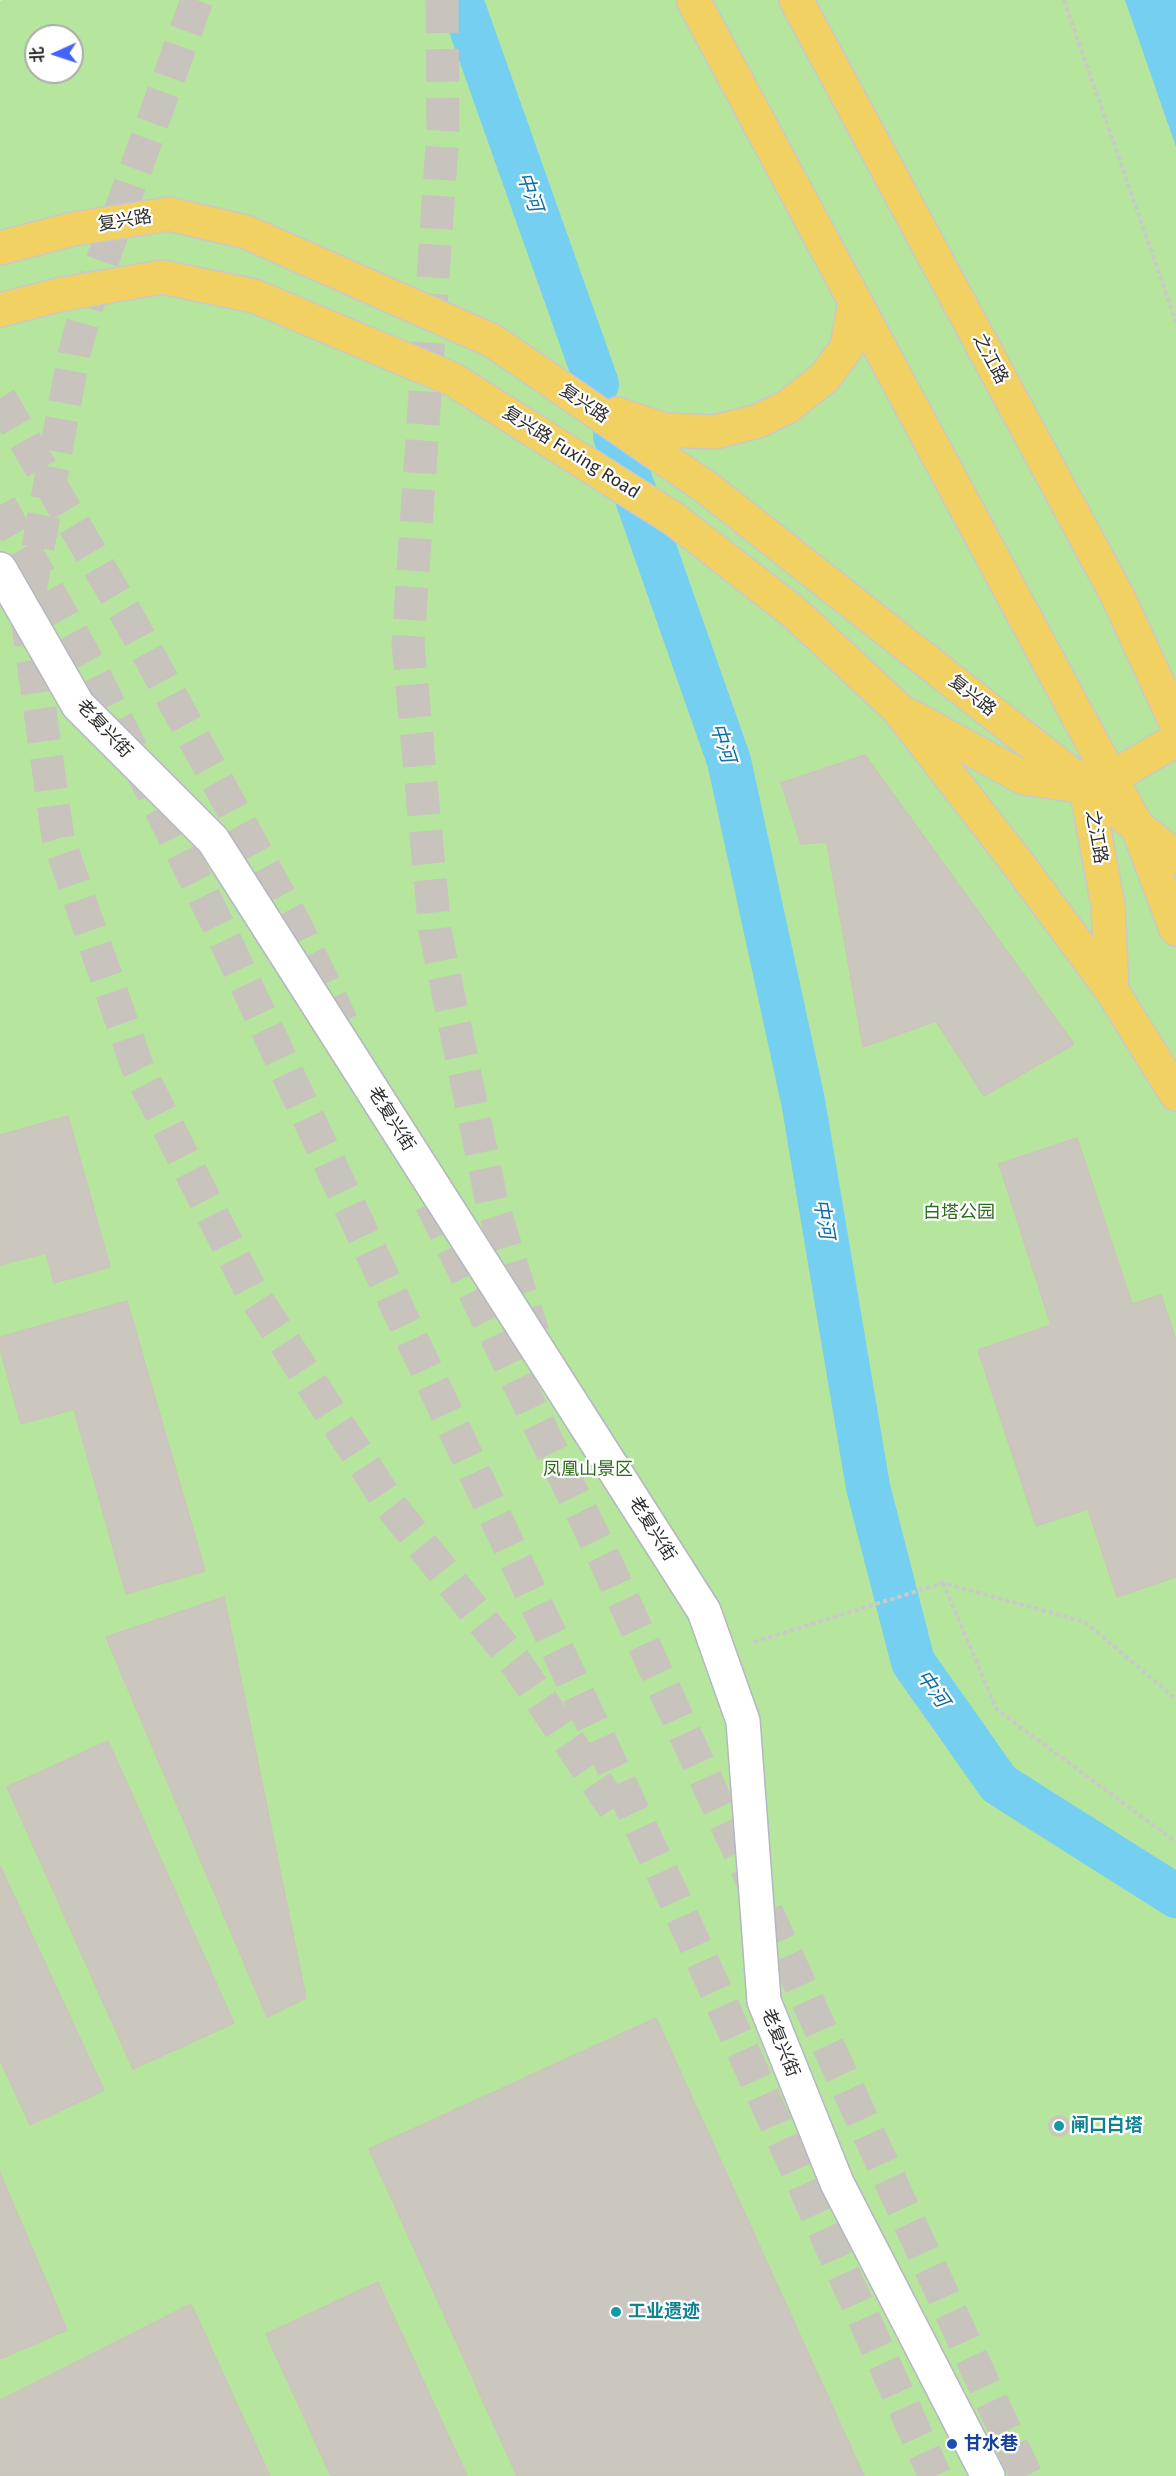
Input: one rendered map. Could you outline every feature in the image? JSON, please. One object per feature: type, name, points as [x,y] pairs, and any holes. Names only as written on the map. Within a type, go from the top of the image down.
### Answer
[{"type":"main road","name":"之江路","points":[[693,0],[1044,653],[1099,782],[1112,991]]},
{"type":"main road","name":"之江路","points":[[795,0],[1118,597],[1176,723]]},
{"type":"main road","name":"复兴路","points":[[0,248],[73,229],[169,214],[246,232],[493,341],[707,488],[1099,782],[1137,826],[1176,857]]},
{"type":"main road","name":"复兴路 Fuxing Road","points":[[0,310],[58,295],[162,277],[254,296],[468,388],[674,519]]},
{"type":"main road","points":[[580,401],[665,430],[715,432],[758,421],[787,407],[824,378],[847,347],[855,301]]},
{"type":"main road","name":"复兴路","points":[[674,519],[795,613],[898,709],[1022,868],[1112,991],[1176,1094]]},
{"type":"main road","name":"复兴路","points":[[898,709],[1024,778],[1099,782]]},
{"type":"main road","points":[[1099,782],[1176,740]]},
{"type":"main road","points":[[1137,826],[1176,929]]},
{"type":"street","name":"老复兴街","points":[[0,569],[78,705],[213,840],[704,1611],[743,1721],[764,2001],[837,2183],[988,2476]]},
{"type":"path","points":[[1064,0],[1176,322]]},
{"type":"path","points":[[943,1583],[997,1710],[1176,1842]]},
{"type":"path","points":[[749,1644],[943,1583],[1085,1623],[1176,1699]]},
{"type":"green space","name":"凤凰山景区","points":[[1135,0],[1176,122],[1176,2476],[0,2476],[0,1]]},
{"type":"water","points":[[1125,0],[1176,0],[1176,147]]},
{"type":"building","points":[[865,755],[1074,1044],[984,1096],[936,1021],[863,1047],[827,842],[801,844],[781,783]]},
{"type":"building","points":[[68,1116],[110,1267],[54,1283],[46,1253],[0,1265],[0,1135]]},
{"type":"building","points":[[1077,1138],[1132,1304],[1161,1295],[1176,1340],[1176,1577],[1117,1597],[1088,1509],[1036,1526],[978,1350],[1051,1325],[999,1164]]},
{"type":"building","points":[[127,1301],[205,1571],[126,1594],[74,1409],[21,1424],[0,1349],[0,1337]]},
{"type":"building","points":[[224,1597],[306,1998],[267,2017],[106,1637]]},
{"type":"building","points":[[108,1741],[234,2023],[133,2069],[7,1787]]},
{"type":"building","points":[[0,1866],[104,2090],[30,2125],[0,2060]]},
{"type":"building","name":"工业遗迹","points":[[656,2018],[864,2476],[517,2476],[369,2149]]},
{"type":"building","name":"闸口白塔","points":[[1059,2116],[1066,2119],[1069,2126],[1066,2133],[1059,2136],[1052,2133],[1049,2126],[1052,2119]]},
{"type":"building","points":[[0,2173],[67,2330],[0,2359]]},
{"type":"building","points":[[378,2282],[467,2476],[331,2476],[266,2334]]},
{"type":"building","points":[[191,2304],[270,2476],[0,2476],[0,2400]]},
{"type":"waterway","name":"中河","points":[[461,0],[597,384]]},
{"type":"waterway","name":"中河","points":[[615,436],[729,761],[803,1101],[868,1487],[913,1662],[999,1784],[1176,1896]]},
{"type":"tunnel","points":[[197,0],[91,292],[74,354],[26,612],[58,838],[137,1066],[250,1289],[391,1506],[516,1663],[614,1808]]},
{"type":"tunnel","points":[[442,0],[443,130],[408,644],[435,931],[492,1203],[533,1333]]},
{"type":"tunnel","points":[[0,398],[127,615],[297,928],[342,1022]]},
{"type":"tunnel","points":[[0,505],[89,664],[218,925],[672,1894],[935,2476]]},
{"type":"tunnel","points":[[431,1203],[604,1558],[1026,2476]]},
{"type":"place","name":"闸口白塔","points":[[1059,2126]]},
{"type":"place","name":"工业遗迹","points":[[616,2312]]},
{"type":"place","name":"甘水巷","points":[[952,2444]]},
{"type":"park label","name":"白塔公园","points":[[959,1213]]}]
